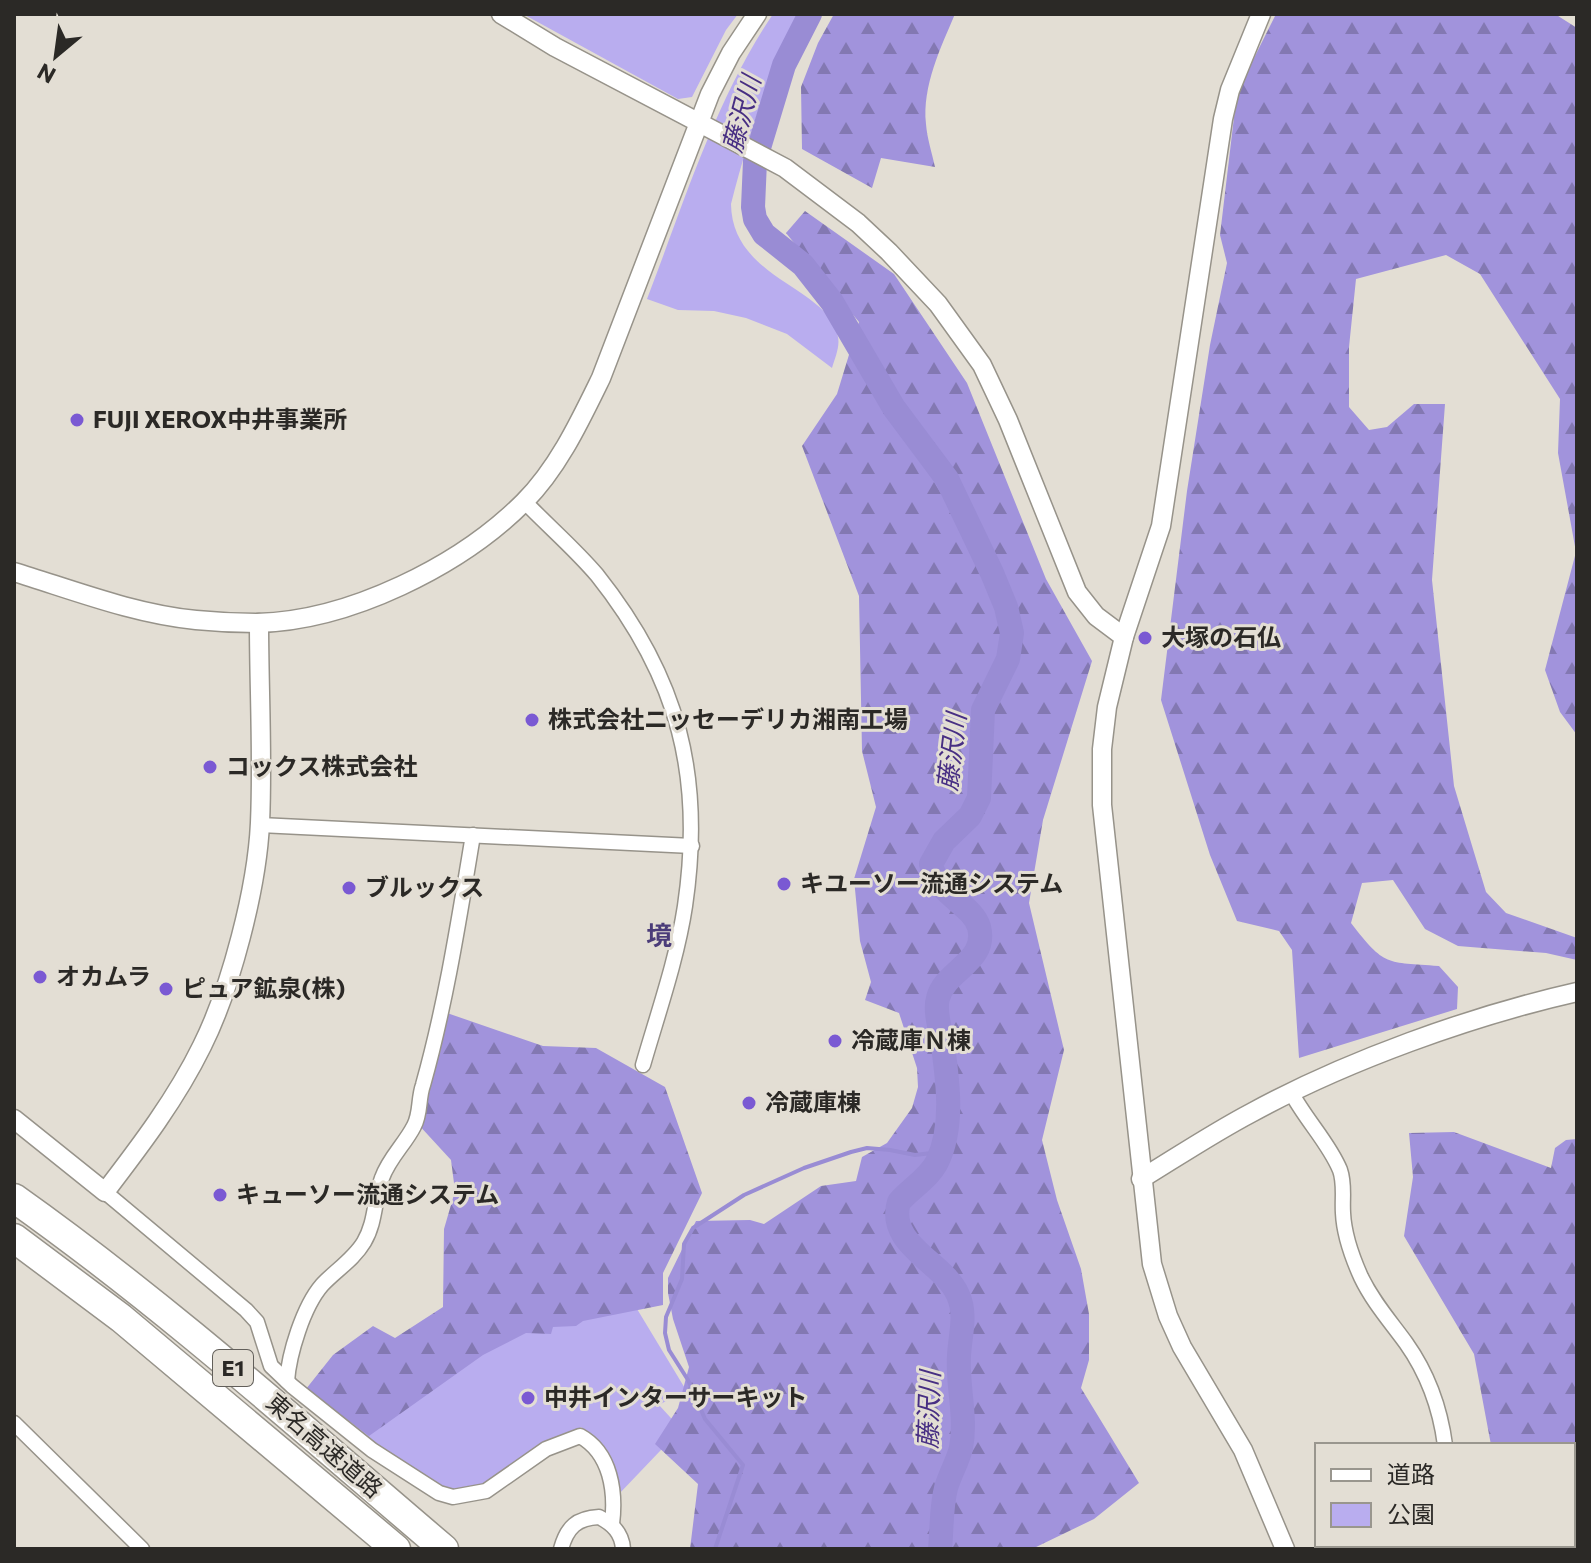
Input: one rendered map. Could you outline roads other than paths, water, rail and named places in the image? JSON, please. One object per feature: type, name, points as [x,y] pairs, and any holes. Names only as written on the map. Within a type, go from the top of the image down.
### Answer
[{"type":"highway","name":"東名高速道路","points":[[14,1198],[64,1233],[224,1361],[444,1549]]},
{"type":"highway","name":"東名高速道路","points":[[14,1238],[133,1328],[396,1549]]},
{"type":"street","points":[[501,14],[555,47],[785,168],[858,223],[938,304],[982,365],[1008,420],[1077,592],[1096,616],[1124,637]]},
{"type":"street","points":[[14,572],[137,610],[194,620],[259,623],[301,617],[388,592],[440,567],[524,501],[572,435],[601,378],[710,94],[731,53],[757,14]]},
{"type":"street","points":[[1261,14],[1230,90],[1223,119],[1161,526],[1124,637],[1107,707],[1102,749],[1102,805],[1152,1264],[1168,1316],[1182,1347],[1243,1450],[1285,1549]]},
{"type":"street","points":[[524,501],[595,573],[630,620],[666,690],[686,756],[693,809],[685,909],[643,1065]]},
{"type":"street","points":[[105,1192],[157,1125],[203,1045],[229,973],[250,899],[260,825],[259,623]]},
{"type":"street","points":[[260,825],[692,846]]},
{"type":"street","points":[[287,1381],[289,1358],[307,1312],[319,1288],[363,1245],[371,1229],[381,1178],[397,1149],[413,1129],[420,1112],[420,1094],[437,1034],[473,835]]},
{"type":"street","points":[[1141,1179],[1291,1092],[1434,1035],[1513,1008],[1577,992]]},
{"type":"street","points":[[1291,1092],[1341,1172],[1345,1232],[1354,1260],[1370,1296],[1428,1379],[1440,1415],[1445,1443]]},
{"type":"street","points":[[14,1119],[246,1310],[257,1322],[271,1366],[372,1450],[439,1493],[453,1497],[486,1491],[546,1449],[580,1436],[594,1444],[604,1462],[613,1488],[612,1524]]},
{"type":"street","points":[[14,1423],[142,1549]]},
{"type":"street","points":[[561,1549],[568,1530],[575,1522],[599,1517],[612,1524],[623,1540],[623,1549]]},
{"type":"waterway","name":"藤沢川","points":[[810,14],[784,65],[755,161],[755,219],[764,234],[803,265],[832,302],[894,408],[947,479],[992,573],[1006,607],[1012,633],[1008,659],[983,710],[979,798],[970,816],[944,841],[931,864],[940,884],[975,919],[980,939],[972,957],[942,988],[937,1003],[948,1090],[948,1120],[942,1148],[929,1173],[899,1202],[897,1217],[908,1242],[951,1283],[962,1310],[959,1367],[963,1436],[944,1495],[940,1549]]},
{"type":"waterway","points":[[715,1549],[743,1465],[705,1419],[688,1380],[669,1350],[665,1333],[666,1317],[682,1279],[684,1244],[693,1228],[744,1195],[804,1168],[851,1152],[867,1148],[915,1155],[940,1152]]},
{"type":"place","name":"FUJI XEROX中井事業所","points":[[77,420]]},
{"type":"place","name":"大塚の石仏","points":[[1145,638]]},
{"type":"place","name":"株式会社ニッセーデリカ湘南工場","points":[[532,720]]},
{"type":"place","name":"コックス株式会社","points":[[210,767]]},
{"type":"place","name":"キユーソー流通システム","points":[[784,884]]},
{"type":"place","name":"ブルックス","points":[[349,888]]},
{"type":"place","name":"オカムラ","points":[[40,977]]},
{"type":"place","name":"ピュア鉱泉(株)","points":[[166,989]]},
{"type":"place","name":"冷蔵庫Ｎ棟","points":[[835,1041]]},
{"type":"place","name":"冷蔵庫棟","points":[[749,1103]]},
{"type":"place","name":"キューソー流通システム","points":[[220,1195]]},
{"type":"place","name":"中井インターサーキット","points":[[528,1398]]},
{"type":"district","name":"境","points":[[659,936]]}]
